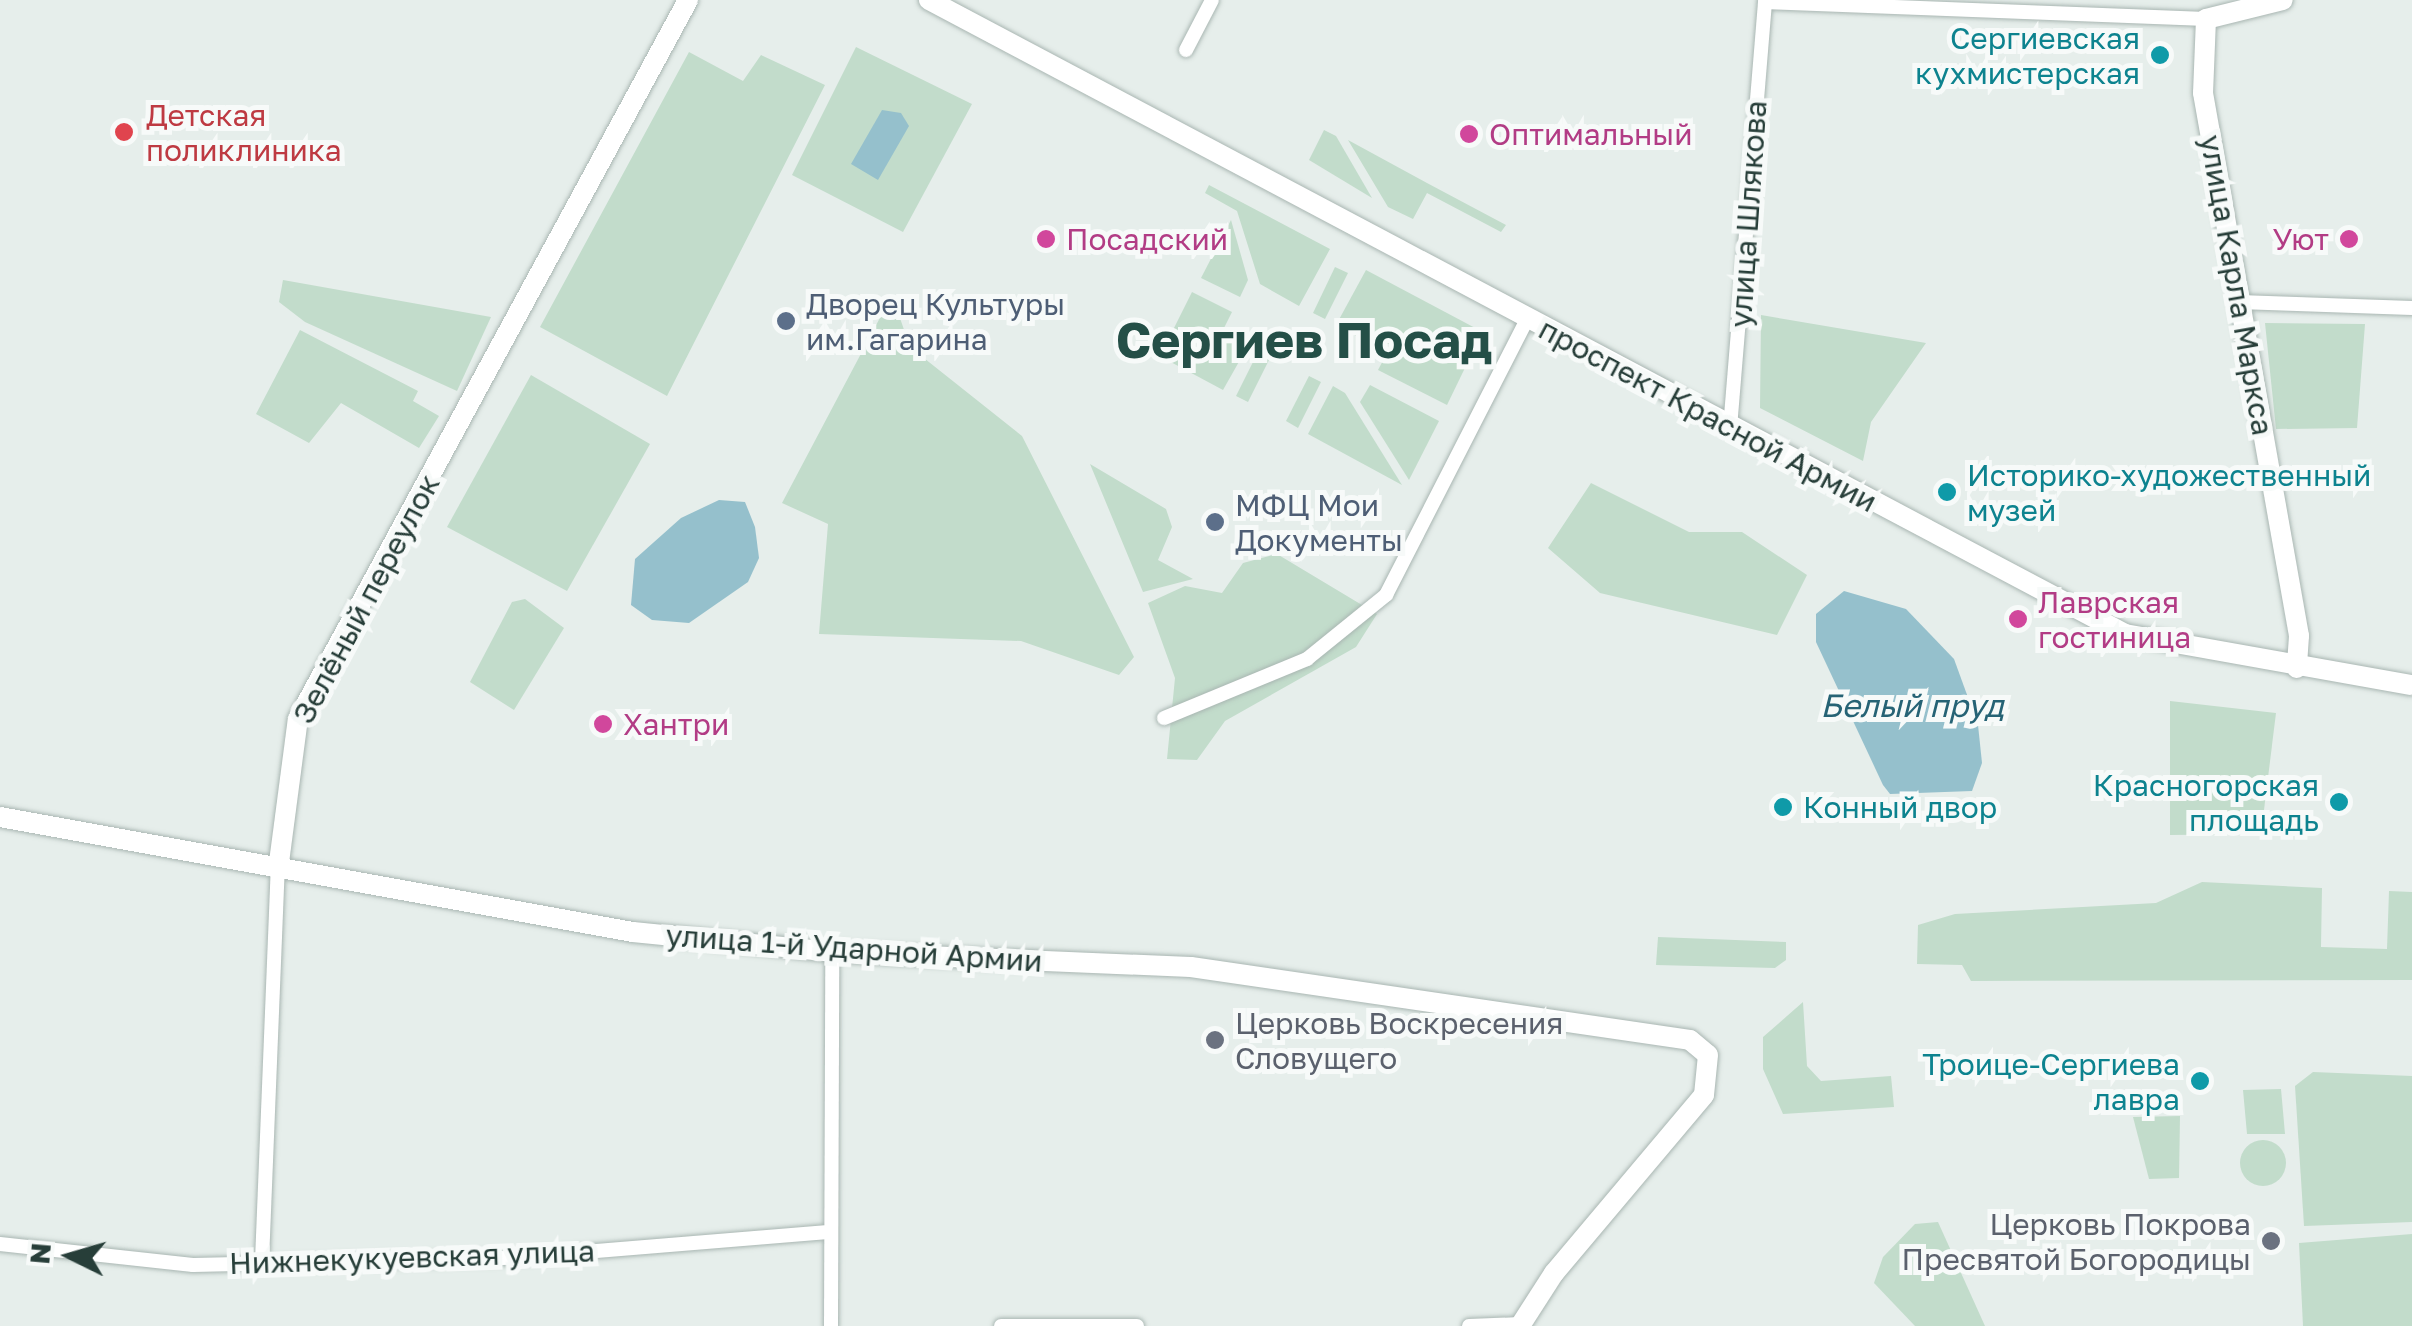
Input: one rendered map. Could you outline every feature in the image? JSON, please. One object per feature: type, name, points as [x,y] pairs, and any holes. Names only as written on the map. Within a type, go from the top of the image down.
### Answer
[{"type":"main road","name":"Зелёный переулок","points":[[278,870],[298,719],[688,0]]},
{"type":"main road","name":"проспект Красной Армии","points":[[929,0],[2125,634],[2296,668],[2412,685]]},
{"type":"main road","points":[[2206,19],[2244,0]]},
{"type":"main road","points":[[2206,19],[2283,0]]},
{"type":"main road","name":"улица Карла Маркса","points":[[2206,19],[2203,93],[2299,636],[2296,668]]},
{"type":"main road","name":"улица 1-й Ударной Армии","points":[[0,817],[594,926],[832,952],[1191,968],[1668,1034],[1708,1056],[1704,1094],[1554,1273],[1521,1325]]},
{"type":"street","points":[[1186,50],[1212,0]]},
{"type":"street","points":[[1765,1],[2206,19]]},
{"type":"street","name":"улица Шлякова","points":[[1730,428],[1765,1]]},
{"type":"street","points":[[2239,302],[2412,308]]},
{"type":"street","points":[[1164,718],[1307,659],[1386,596],[1527,320]]},
{"type":"street","name":"Зелёный переулок","points":[[262,1261],[278,870]]},
{"type":"street","points":[[830,1326],[825,1232],[832,952]]},
{"type":"street","name":"Нижнекукуевская улица","points":[[0,1244],[83,1258],[511,1258],[825,1232]]},
{"type":"street","points":[[1469,1326],[1521,1325]]},
{"type":"street","points":[[1001,1326],[1137,1326]]},
{"type":"green space","points":[[856,47],[972,104],[903,232],[792,175]]},
{"type":"green space","points":[[689,52],[743,81],[761,55],[825,85],[667,396],[540,327]]},
{"type":"green space","points":[[1324,130],[1336,136],[1372,198],[1309,160]]},
{"type":"green space","points":[[1348,140],[1506,225],[1501,232],[1427,193],[1413,219],[1388,207]]},
{"type":"green space","points":[[1209,185],[1330,249],[1299,306],[1260,284],[1237,211],[1205,193]]},
{"type":"green space","points":[[1231,220],[1248,280],[1240,297],[1201,278]]},
{"type":"green space","points":[[1335,267],[1348,273],[1325,319],[1313,313]]},
{"type":"green space","points":[[1366,270],[1479,330],[1374,346],[1336,325]]},
{"type":"green space","points":[[283,280],[491,317],[457,391],[305,322],[279,302]]},
{"type":"green space","points":[[1192,292],[1232,312],[1223,330],[1162,352]]},
{"type":"green space","points":[[892,295],[910,347],[1022,436],[1134,657],[1119,675],[1021,641],[819,634],[828,524],[782,503]]},
{"type":"green space","points":[[1761,315],[1926,343],[1871,422],[1863,461],[1760,408]]},
{"type":"green space","points":[[2265,323],[2365,324],[2357,428],[2276,429]]},
{"type":"green space","points":[[300,330],[418,391],[413,401],[439,416],[419,448],[341,403],[309,443],[256,414]]},
{"type":"green space","points":[[1233,335],[1249,344],[1223,390],[1167,360]]},
{"type":"green space","points":[[1478,341],[1447,405],[1378,370],[1387,353]]},
{"type":"green space","points":[[1259,350],[1271,356],[1248,402],[1236,396]]},
{"type":"green space","points":[[531,375],[650,444],[567,591],[447,527]]},
{"type":"green space","points":[[1309,376],[1321,382],[1298,428],[1286,421]]},
{"type":"green space","points":[[1370,385],[1439,421],[1409,480],[1360,402]]},
{"type":"green space","points":[[1333,386],[1345,393],[1402,485],[1308,434]]},
{"type":"green space","points":[[1090,464],[1166,509],[1172,527],[1158,560],[1193,579],[1143,592]]},
{"type":"green space","points":[[1591,483],[1689,532],[1742,532],[1807,575],[1777,635],[1600,593],[1548,548]]},
{"type":"green space","points":[[1277,554],[1377,614],[1356,647],[1225,721],[1197,760],[1167,759],[1175,678],[1148,603],[1185,586],[1222,593],[1243,563]]},
{"type":"green space","points":[[525,599],[564,628],[514,710],[470,682],[512,602]]},
{"type":"green space","points":[[2170,701],[2276,713],[2261,834],[2170,835]]},
{"type":"green space","points":[[2202,882],[2322,888],[2321,947],[2387,949],[2389,891],[2412,892],[2412,980],[1971,981],[1962,965],[1917,964],[1918,925],[1955,914],[2156,903]]},
{"type":"green space","points":[[1658,937],[1786,942],[1786,960],[1775,968],[1656,965]]},
{"type":"green space","points":[[1803,1002],[1807,1066],[1821,1081],[1891,1076],[1894,1107],[1783,1114],[1763,1069],[1763,1037]]},
{"type":"green space","points":[[2313,1072],[2412,1076],[2412,1222],[2304,1226],[2295,1086]]},
{"type":"green space","points":[[2281,1089],[2285,1134],[2247,1134],[2243,1090]]},
{"type":"green space","points":[[2180,1116],[2179,1178],[2149,1179],[2133,1117]]},
{"type":"green space","points":[[2263,1140],[2279,1147],[2286,1163],[2279,1179],[2263,1186],[2247,1179],[2240,1163],[2247,1147]]},
{"type":"green space","points":[[1938,1222],[1985,1326],[1915,1326],[1874,1283],[1883,1257],[1915,1224]]},
{"type":"green space","points":[[2412,1234],[2412,1326],[2303,1326],[2299,1243]]},
{"type":"water","points":[[882,110],[901,113],[909,126],[878,180],[851,164]]},
{"type":"water","points":[[719,500],[745,502],[755,527],[759,558],[748,582],[689,623],[652,620],[631,605],[635,559],[681,518]]},
{"type":"water","name":"Белый пруд","points":[[1844,591],[1906,609],[1954,659],[1978,725],[1982,763],[1972,791],[1890,794],[1883,785],[1816,642],[1816,614]]},
{"type":"place","name":"Сергиевская кухмистерская","points":[[2160,55]]},
{"type":"place","name":"Детская поликлиника","points":[[124,132]]},
{"type":"place","name":"Оптимальный","points":[[1469,134]]},
{"type":"place","name":"Посадский","points":[[1046,239]]},
{"type":"place","name":"Уют","points":[[2349,239]]},
{"type":"place","name":"Дворец Культуры им.Гагарина","points":[[786,321]]},
{"type":"place","name":"Историко-художественный музей","points":[[1947,492]]},
{"type":"place","name":"МФЦ Мои Документы","points":[[1215,522]]},
{"type":"place","name":"Лаврская гостиница","points":[[2018,619]]},
{"type":"place","name":"Хантри","points":[[603,724]]},
{"type":"place","name":"Красногорская площадь","points":[[2339,802]]},
{"type":"place","name":"Конный двор","points":[[1783,807]]},
{"type":"place","name":"Церковь Воскресения Словущего","points":[[1215,1040]]},
{"type":"place","name":"Троице-Сергиева лавра","points":[[2200,1081]]},
{"type":"place","name":"Церковь Покрова Пресвятой Богородицы","points":[[2271,1241]]},
{"type":"district","name":"Сергиев Посад","points":[[1304,340]]}]
